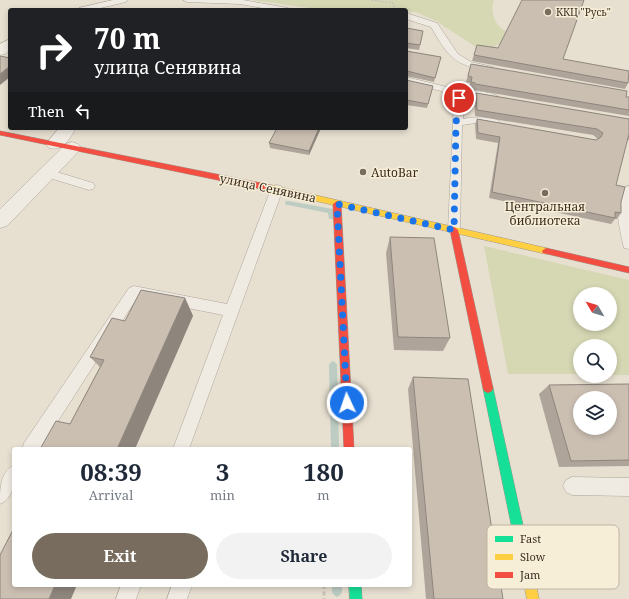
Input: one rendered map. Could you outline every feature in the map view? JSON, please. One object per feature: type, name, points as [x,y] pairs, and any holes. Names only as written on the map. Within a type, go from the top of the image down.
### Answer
[{"type":"street","points":[[0,51],[8,45]]},
{"type":"street","points":[[54,144],[66,130]]},
{"type":"street","name":"улица Сенявина","points":[[0,133],[277,189],[629,270]]},
{"type":"street","points":[[0,221],[72,148]]},
{"type":"street","points":[[337,204],[349,447]]},
{"type":"street","points":[[454,230],[517,525]]},
{"type":"street","points":[[355,587],[356,599]]},
{"type":"street","points":[[531,589],[533,599]]},
{"type":"lane","points":[[90,8],[123,0]]},
{"type":"lane","points":[[187,0],[240,2],[276,8]]},
{"type":"lane","points":[[408,17],[434,25],[450,51],[458,60]]},
{"type":"lane","points":[[443,57],[458,60],[469,65],[499,71]]},
{"type":"lane","points":[[408,80],[444,89],[459,98]]},
{"type":"lane","points":[[454,230],[456,123],[459,98],[465,93],[504,99]]},
{"type":"lane","points":[[456,123],[476,120],[510,125]]},
{"type":"lane","points":[[47,173],[89,186]]},
{"type":"lane","points":[[182,447],[277,189]]},
{"type":"lane","points":[[629,190],[624,195],[622,204],[629,244]]},
{"type":"lane","points":[[31,447],[134,292],[232,311]]},
{"type":"lane","points":[[0,495],[12,477]]},
{"type":"lane","points":[[572,486],[629,487]]},
{"type":"lane","points":[[126,599],[130,587]]},
{"type":"lane","points":[[177,599],[181,587]]},
{"type":"path","points":[[371,0],[394,3],[395,8]]},
{"type":"path","points":[[324,587],[324,599]]},
{"type":"green space","points":[[252,0],[494,0],[492,8],[495,21],[504,30],[516,34],[489,50],[476,47],[436,21],[416,12],[408,12],[408,8],[310,8]]},
{"type":"green space","points":[[484,246],[629,280],[629,375],[617,375],[617,339],[573,339],[573,374],[508,374]]},
{"type":"building","points":[[522,0],[584,0],[563,59],[629,71],[628,83],[474,55],[477,45],[498,48]]},
{"type":"building","points":[[408,28],[423,31],[420,45],[408,43]]},
{"type":"building","points":[[408,51],[441,57],[435,78],[408,71]]},
{"type":"building","points":[[0,56],[8,58],[8,68],[0,74]]},
{"type":"building","points":[[471,64],[627,91],[626,97],[629,97],[629,110],[475,84],[471,82],[472,77],[468,76]]},
{"type":"building","points":[[408,80],[433,86],[428,104],[408,100]]},
{"type":"building","points":[[476,93],[629,119],[629,134],[616,185],[625,187],[621,202],[621,213],[615,212],[615,218],[492,192],[500,137],[478,133],[477,119],[596,140],[601,137],[603,133],[597,129],[477,110]]},
{"type":"building","points":[[276,130],[318,130],[309,151],[269,143]]},
{"type":"building","points":[[390,237],[434,238],[450,338],[398,337]]},
{"type":"building","points":[[141,290],[185,298],[118,447],[41,447],[56,421],[70,424],[104,360],[90,357],[112,318],[125,321]]},
{"type":"building","points":[[413,377],[468,379],[491,525],[487,525],[487,589],[501,589],[503,599],[434,599]]},
{"type":"building","points":[[629,384],[629,460],[571,461],[549,385]]},
{"type":"building","points":[[12,532],[12,587],[54,587],[49,599],[0,599],[0,555]]},
{"type":"waterway","points":[[288,203],[331,211],[331,217]]},
{"type":"waterway","points":[[333,365],[335,447]]},
{"type":"waterway","points":[[337,587],[337,592]]},
{"type":"traffic: fast","points":[[488,388],[517,525]]},
{"type":"traffic: fast","points":[[355,587],[356,599]]},
{"type":"traffic: slow","points":[[271,188],[546,251]]},
{"type":"traffic: slow","points":[[531,589],[533,599]]},
{"type":"traffic: jam","points":[[0,133],[271,188]]},
{"type":"traffic: jam","points":[[337,204],[349,447]]},
{"type":"traffic: jam","points":[[454,230],[488,388]]},
{"type":"traffic: jam","points":[[546,251],[629,270]]},
{"type":"place","name":"ККЦ \"Русь\"","points":[[548,12]]},
{"type":"place","name":"AutoBar","points":[[363,172]]},
{"type":"place","name":"Центральная библиотека","points":[[545,193]]},
{"type":"route","points":[[347,403],[337,204],[454,230],[456,123],[459,98]]}]
